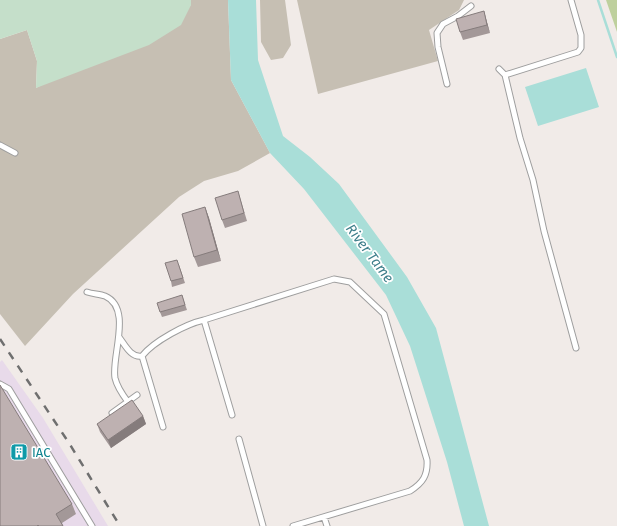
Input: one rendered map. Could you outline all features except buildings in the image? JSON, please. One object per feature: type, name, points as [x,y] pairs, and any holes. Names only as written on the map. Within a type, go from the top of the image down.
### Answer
[{"type":"lane","points":[[505,75],[578,52],[581,48],[580,35],[570,0]]},
{"type":"lane","points":[[447,84],[438,47],[437,33],[443,24],[458,16],[471,6]]},
{"type":"lane","points":[[499,69],[505,75],[520,138],[533,180],[544,231],[576,348]]},
{"type":"lane","points":[[0,145],[15,153]]},
{"type":"lane","points":[[119,338],[132,354],[138,357],[142,356],[152,347],[192,322],[204,320],[334,279],[350,282],[384,314],[427,460],[428,470],[420,485],[410,491],[293,526]]},
{"type":"lane","points":[[87,292],[106,297],[115,305],[119,316],[119,338],[115,376],[118,388],[128,402]]},
{"type":"lane","points":[[204,320],[232,415]]},
{"type":"lane","points":[[142,356],[163,427]]},
{"type":"lane","points":[[0,384],[9,389],[92,526]]},
{"type":"lane","points":[[112,414],[137,395]]},
{"type":"lane","points":[[239,439],[263,526]]},
{"type":"lane","points":[[324,517],[327,526]]},
{"type":"shaded area","points":[[191,0],[228,0],[231,80],[270,153],[238,171],[204,181],[179,197],[73,294],[25,346],[0,314],[0,39],[27,30],[37,61],[36,88],[191,5]]},
{"type":"shaded area","points":[[260,0],[285,0],[291,45],[283,58],[271,60],[261,42]]},
{"type":"shaded area","points":[[297,0],[464,0],[459,10],[429,30],[438,61],[318,94]]},
{"type":"shaded area","points":[[2,360],[43,418],[108,526],[0,526],[0,362]]},
{"type":"green space","points":[[0,0],[191,0],[191,5],[181,25],[149,45],[36,88],[37,61],[27,30],[0,39]]},
{"type":"green space","points":[[606,0],[617,0],[617,32]]},
{"type":"water","name":"River Tame","points":[[228,0],[256,0],[258,60],[283,136],[310,157],[339,184],[407,277],[436,328],[489,526],[464,526],[447,462],[410,346],[386,295],[304,189],[270,153],[231,80]]},
{"type":"water","points":[[586,68],[599,107],[538,126],[525,87]]},
{"type":"waterway","points":[[598,0],[617,57]]},
{"type":"railway","points":[[0,339],[69,443],[120,526]]},
{"type":"place","name":"IAC","points":[[19,452]]}]
